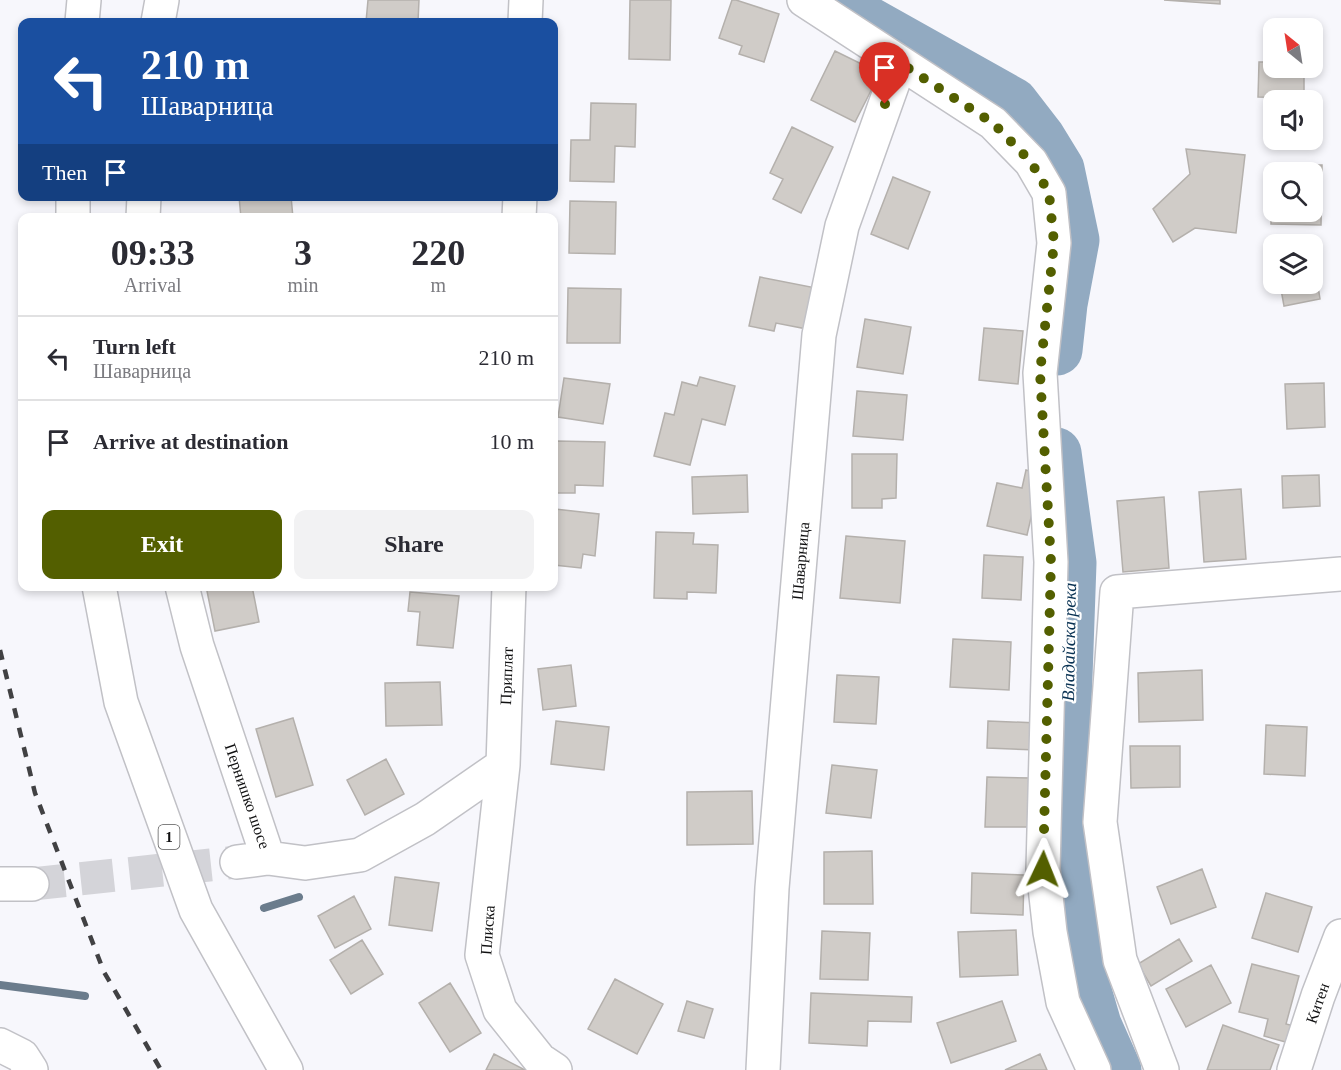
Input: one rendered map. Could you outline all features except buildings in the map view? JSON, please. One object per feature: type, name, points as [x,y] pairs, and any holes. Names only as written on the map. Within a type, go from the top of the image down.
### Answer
[{"type":"main road","points":[[82,18],[84,0]]},
{"type":"main road","points":[[159,18],[162,0]]},
{"type":"main road","points":[[525,18],[526,0]]},
{"type":"main road","points":[[804,0],[993,123],[1031,162],[1049,193],[1054,243],[1040,373],[1051,562],[1043,869],[1050,932],[1063,1002],[1094,1070]]},
{"type":"main road","name":"Шаварница","points":[[763,1070],[773,877],[819,335],[842,226],[900,63]]},
{"type":"main road","points":[[1162,1070],[1120,960],[1100,822],[1117,592],[1341,574]]},
{"type":"main road","name":"1","points":[[100,591],[121,702],[196,910],[286,1070]]},
{"type":"main road","name":"Пернишко шосе","points":[[183,591],[253,860],[305,863],[360,855],[425,819],[503,765]]},
{"type":"main road","name":"Приплат","points":[[503,765],[508,591]]},
{"type":"main road","name":"Плиска","points":[[503,765],[482,955],[500,1010],[540,1060],[555,1070]]},
{"type":"main road","name":"Китен","points":[[1294,1070],[1330,1000],[1341,936]]},
{"type":"main road","points":[[0,1045],[22,1056],[31,1070]]},
{"type":"waterway","name":"Владайска река","points":[[839,0],[865,20],[1013,103],[1040,138],[1059,169],[1074,240],[1062,304],[1057,350]]},
{"type":"waterway","name":"Владайска река","points":[[1056,453],[1071,563],[1066,705],[1065,870],[1077,960],[1096,1025],[1116,1070]]},
{"type":"waterway","points":[[264,908],[299,897]]},
{"type":"waterway","points":[[0,985],[85,996]]},
{"type":"tunnel","points":[[32,884],[237,862]]},
{"type":"railway","points":[[0,650],[35,793],[104,972],[161,1070]]},
{"type":"route","points":[[885,104],[900,63],[993,123],[1031,162],[1049,193],[1054,243],[1040,373],[1051,562],[1043,869]]}]
